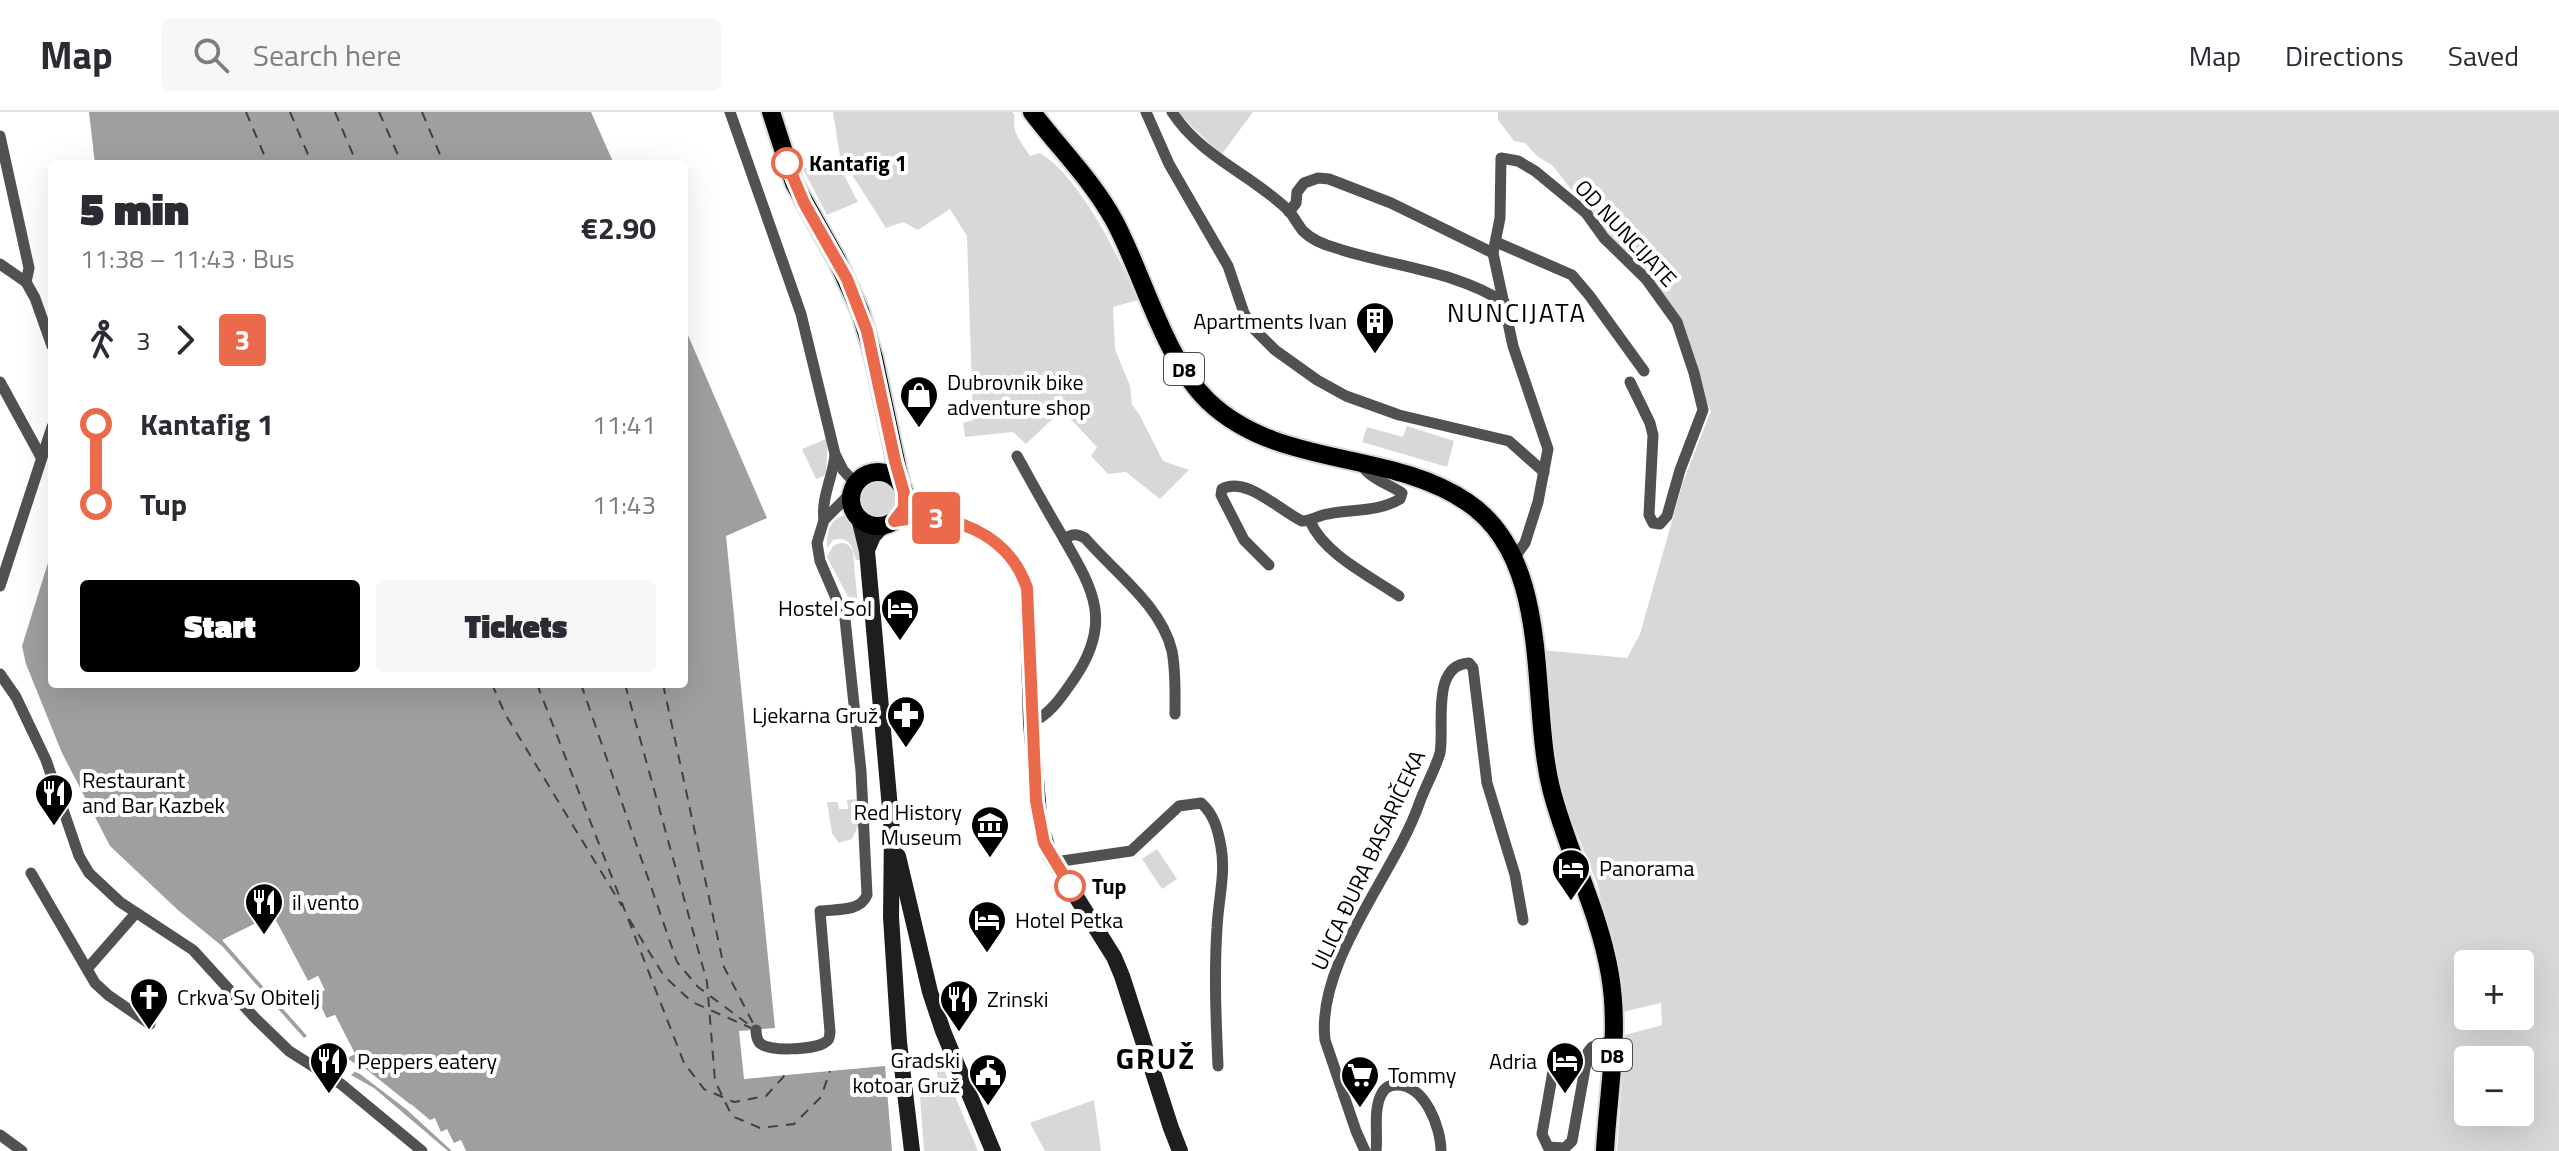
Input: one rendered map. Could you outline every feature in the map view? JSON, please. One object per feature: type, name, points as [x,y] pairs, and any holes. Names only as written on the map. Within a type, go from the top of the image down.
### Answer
[{"type":"main road","points":[[771,112],[794,183],[847,279],[860,311],[874,358],[903,489],[904,508],[873,536],[867,551]]},
{"type":"main road","name":"D8","points":[[1032,112],[1103,202],[1127,245],[1168,340],[1205,398],[1243,427],[1266,438],[1422,480],[1468,502],[1496,528],[1514,558],[1528,602],[1545,763],[1560,819],[1601,933],[1610,976],[1613,1040],[1605,1151]]},
{"type":"main road","points":[[874,473],[883,461],[890,430]]},
{"type":"main road","points":[[934,517],[866,523],[853,508],[855,488],[867,475],[890,475],[915,508],[983,533],[1008,553],[1022,575],[1027,588],[1031,723],[1044,843],[1114,957],[1180,1151]]},
{"type":"main road","points":[[858,516],[867,551],[892,831],[894,969],[912,1151]]},
{"type":"main road","points":[[892,831],[930,992],[993,1151]]},
{"type":"main road","points":[[894,969],[906,965],[924,966]]},
{"type":"street","points":[[730,112],[801,314],[835,454],[855,488],[829,515],[819,534],[818,552],[845,619],[860,761],[867,895],[859,906],[820,911],[829,1039],[814,1046],[770,1049],[762,1046],[756,1030]]},
{"type":"street","points":[[1146,112],[1176,178],[1228,266],[1244,313],[1253,328],[1275,350],[1346,396],[1399,415],[1509,441],[1544,472]]},
{"type":"street","points":[[1172,112],[1210,153],[1289,212],[1306,235],[1332,247],[1392,265],[1448,277],[1489,293],[1505,303]]},
{"type":"street","points":[[0,136],[29,268],[26,282]]},
{"type":"street","name":"OD NUNCIJATE","points":[[1514,558],[1525,543],[1538,502],[1548,449],[1513,346],[1494,248],[1500,218],[1501,158],[1518,161],[1535,171],[1586,213],[1604,238],[1646,279],[1677,322],[1703,410],[1680,470],[1667,516],[1660,524],[1653,523],[1649,515],[1653,435],[1630,382]]},
{"type":"street","points":[[1289,212],[1304,183],[1318,178],[1329,179],[1494,248],[1572,275],[1644,371]]},
{"type":"street","points":[[0,264],[26,282],[48,335]]},
{"type":"street","points":[[0,382],[41,457]]},
{"type":"street","points":[[0,586],[48,438]]},
{"type":"street","points":[[829,515],[824,502],[835,454]]},
{"type":"street","points":[[1017,456],[1085,577],[1095,601],[1094,638],[1088,656],[1059,700],[1047,714],[1031,723]]},
{"type":"street","points":[[1269,565],[1244,540],[1221,495],[1222,489],[1231,484],[1245,486],[1302,521],[1330,513],[1382,507],[1400,499],[1402,493],[1366,472],[1359,463]]},
{"type":"street","points":[[829,515],[841,510],[858,516]]},
{"type":"street","points":[[1310,521],[1328,548],[1399,596]]},
{"type":"street","points":[[1064,539],[1071,534],[1085,538],[1158,619],[1172,655],[1175,714]]},
{"type":"street","name":"ULICA ĐURA BASARIČEKA","points":[[1365,1151],[1325,1040],[1323,1025],[1326,1008],[1339,964],[1413,820],[1440,751],[1440,713],[1448,674],[1458,665],[1469,663],[1473,668],[1487,783],[1515,875],[1523,920]]},
{"type":"street","points":[[0,674],[16,697],[46,760],[79,856],[89,873],[104,889],[136,913],[193,950],[289,1051],[341,1084],[422,1151]]},
{"type":"street","points":[[1055,862],[1131,851],[1179,806],[1201,803],[1210,810],[1222,859],[1215,1004],[1218,1066]]},
{"type":"street","points":[[31,873],[95,983],[150,1024]]},
{"type":"street","points":[[87,969],[136,913]]},
{"type":"street","points":[[1556,1054],[1542,1134],[1548,1147],[1565,1148],[1572,1141],[1588,1052],[1592,1047],[1613,1040]]},
{"type":"street","points":[[1376,1151],[1380,1097],[1386,1087],[1393,1085],[1403,1086],[1422,1097],[1441,1133],[1441,1151]]},
{"type":"street","points":[[0,1135],[22,1151]]},
{"type":"shaded area","points":[[89,112],[591,112],[612,160],[95,160]]},
{"type":"shaded area","points":[[833,112],[1012,112],[1015,115],[1016,132],[1030,156],[1040,153],[1055,164],[1097,219],[1138,300],[1113,307],[1115,349],[1130,386],[1132,405],[1163,461],[1189,470],[1160,499],[1126,472],[1108,474],[1091,456],[1097,447],[1062,410],[1026,444],[1013,432],[965,437],[963,423],[973,420],[967,236],[950,209],[918,230],[903,222],[886,228],[840,156]]},
{"type":"shaded area","points":[[1177,112],[1253,112],[1221,155]]},
{"type":"shaded area","points":[[1498,112],[2559,112],[2559,1151],[1617,1151],[1625,1035],[1662,1025],[1661,1003],[1622,1012],[1616,965],[1597,883],[1556,781],[1542,650],[1627,658],[1640,634],[1683,482],[1711,411],[1689,343],[1553,166],[1537,156],[1525,143],[1514,141],[1498,120]]},
{"type":"shaded area","points":[[834,156],[858,202],[827,215],[803,169]]},
{"type":"shaded area","points":[[688,335],[767,518],[726,536],[775,1028],[739,1031],[744,1079],[885,1066],[892,1151],[448,1151],[374,1088],[351,1075],[356,1071],[406,1109],[411,1105],[356,1061],[354,1063],[347,1058],[355,1054],[335,1015],[327,1019],[315,994],[324,989],[318,976],[308,981],[273,915],[222,940],[307,1036],[304,1038],[222,946],[179,911],[110,846],[62,753],[26,664],[22,646],[48,563],[48,688],[688,688]]},
{"type":"shaded area","points":[[1407,426],[1454,441],[1447,467],[1362,442],[1367,427],[1403,437]]},
{"type":"shaded area","points":[[828,438],[826,472],[816,479],[802,449]]},
{"type":"shaded area","points":[[878,482],[890,487],[895,499],[890,511],[878,516],[866,511],[861,499],[866,487]]},
{"type":"shaded area","points":[[845,515],[851,517],[861,560],[856,560],[851,546],[843,539],[833,540],[827,548],[832,524]]},
{"type":"shaded area","points":[[840,543],[848,545],[853,552],[859,618],[827,557],[833,546]]},
{"type":"shaded area","points":[[858,799],[858,826],[852,839],[839,843],[832,833],[827,802],[838,802],[839,809],[848,809],[847,800]]},
{"type":"shaded area","points":[[1157,849],[1177,879],[1162,889],[1142,859]]},
{"type":"shaded area","points":[[940,1060],[978,1151],[924,1151],[920,1097],[939,1092],[936,1064]]},
{"type":"shaded area","points":[[1094,1100],[1101,1151],[1045,1151],[1030,1123]]},
{"type":"pier","points":[[273,915],[308,981],[318,976],[325,990],[316,994],[326,1018],[335,1015],[355,1054],[343,1059],[350,1052],[333,1020],[323,1021],[312,995],[312,991],[319,988],[316,981],[309,985],[305,983],[271,920],[229,941],[226,938]]},
{"type":"pier","points":[[267,929],[272,931],[281,950],[268,959],[264,957],[255,937]]},
{"type":"pier","points":[[411,1104],[430,1120],[435,1118],[441,1132],[447,1129],[454,1143],[461,1140],[466,1151],[452,1151],[406,1109]]},
{"type":"ferry route","points":[[246,112],[266,160]]},
{"type":"ferry route","points":[[290,112],[310,160]]},
{"type":"ferry route","points":[[335,112],[355,160]]},
{"type":"ferry route","points":[[379,112],[400,160]]},
{"type":"ferry route","points":[[422,112],[442,160]]},
{"type":"ferry route","points":[[494,688],[505,714],[622,906]]},
{"type":"ferry route","points":[[539,688],[684,1063],[704,1089],[734,1102],[766,1096],[786,1074]]},
{"type":"ferry route","points":[[582,688],[677,962],[698,987],[752,1027]]},
{"type":"ferry route","points":[[626,688],[707,982],[715,1081],[732,1116],[760,1128],[794,1124],[821,1097],[830,1071]]},
{"type":"ferry route","points":[[664,688],[724,967],[754,1025]]},
{"type":"ferry route","points":[[629,919],[664,976],[692,1002],[751,1028]]},
{"type":"bus line","name":"3","points":[[787,163],[804,203],[847,279],[867,331],[904,493],[904,508],[894,521],[934,517],[983,533],[1008,553],[1022,575],[1027,588],[1036,801],[1044,843],[1070,886]]},
{"type":"place","name":"Kantafig 1","points":[[787,163]]},
{"type":"place","name":"Apartments Ivan","points":[[1375,355]]},
{"type":"place","name":"Dubrovnik bike adventure shop","points":[[919,429]]},
{"type":"place","name":"Hostel Sol","points":[[900,642]]},
{"type":"place","name":"Ljekarna Gruž","points":[[906,749]]},
{"type":"place","name":"Restaurant and Bar Kazbek","points":[[54,827]]},
{"type":"place","name":"Red History Museum","points":[[990,859]]},
{"type":"place","name":"Tup","points":[[1070,886]]},
{"type":"place","name":"Panorama","points":[[1571,902]]},
{"type":"place","name":"il vento","points":[[264,936]]},
{"type":"place","name":"Hotel Petka","points":[[987,954]]},
{"type":"place","name":"Crkva Sv Obitelj","points":[[149,1031]]},
{"type":"place","name":"Zrinski","points":[[959,1033]]},
{"type":"place","name":"Peppers eatery","points":[[329,1095]]},
{"type":"place","name":"Adria","points":[[1565,1095]]},
{"type":"place","name":"Gradski kotoar Gruž","points":[[988,1107]]},
{"type":"place","name":"Tommy","points":[[1360,1109]]},
{"type":"district","name":"NUNCIJATA","points":[[1517,312]]},
{"type":"district","name":"GRUŽ","points":[[1156,1058]]}]
